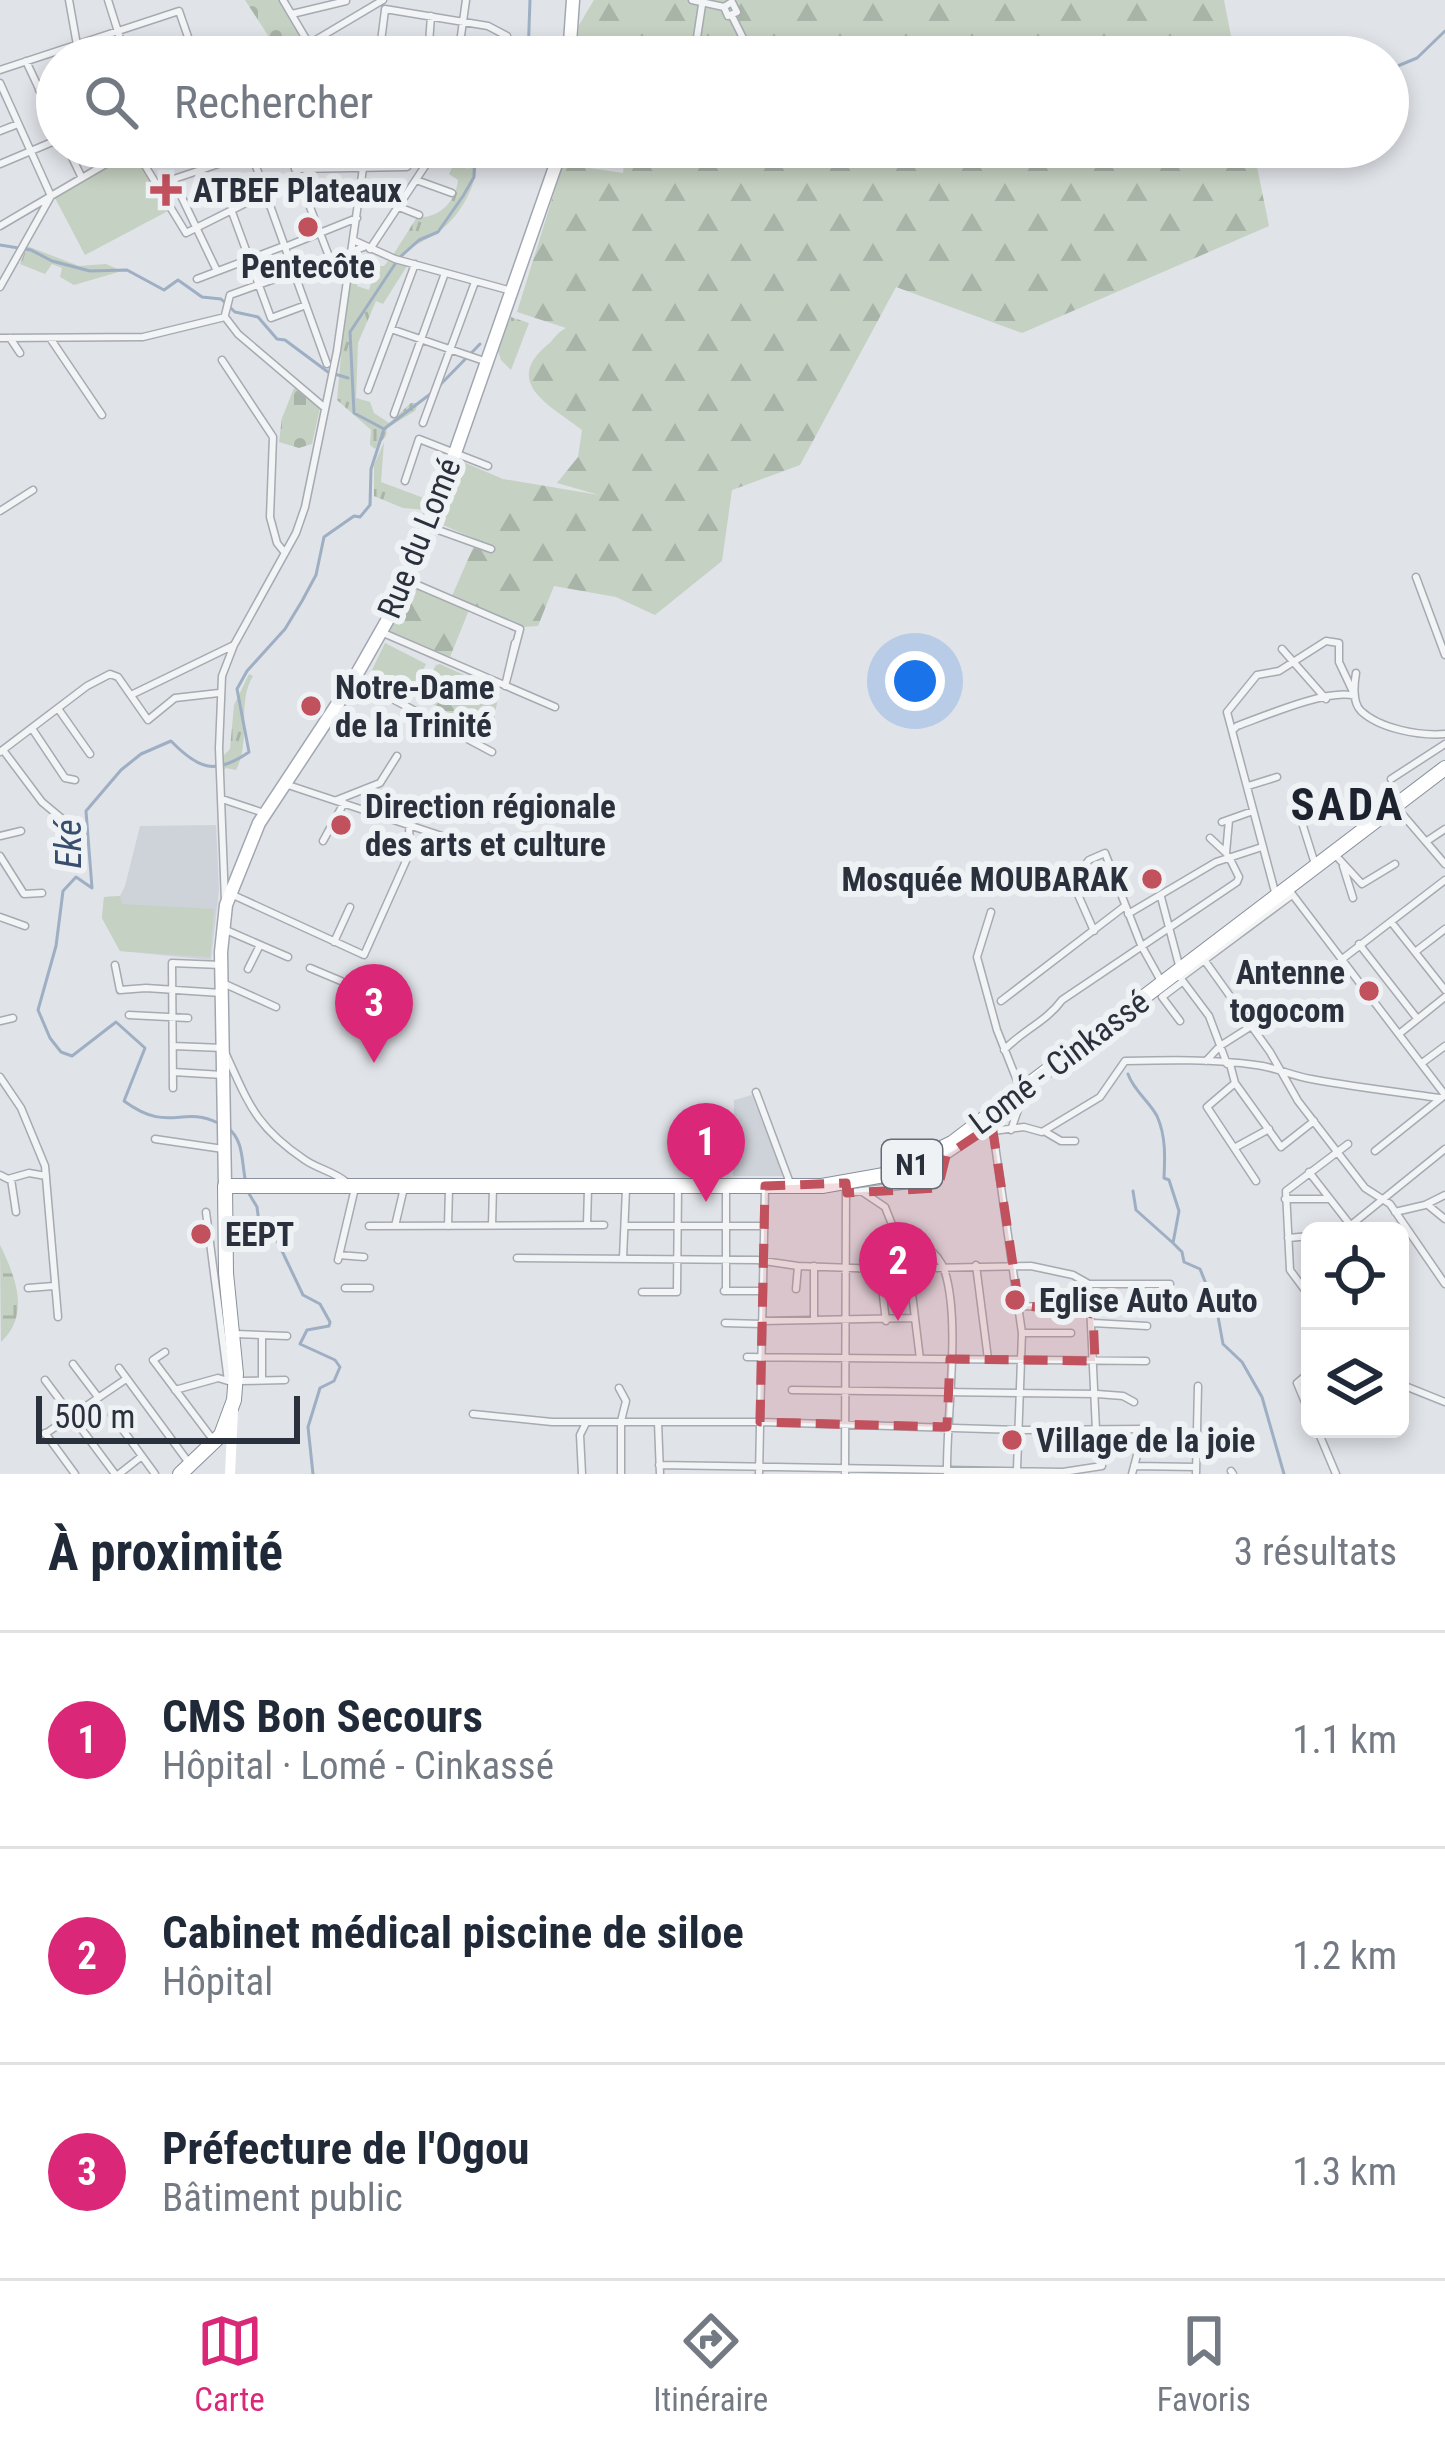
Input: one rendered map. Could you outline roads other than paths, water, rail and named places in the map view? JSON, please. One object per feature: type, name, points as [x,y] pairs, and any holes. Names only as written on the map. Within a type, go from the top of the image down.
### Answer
[{"type":"highway","name":"Lomé - Cinkassé","points":[[225,1186],[685,1181],[846,1188],[919,1161],[986,1123],[1020,1092],[1231,938],[1317,866],[1337,856],[1440,771]]},
{"type":"highway","points":[[222,1439],[231,1406],[225,1186]]},
{"type":"highway","points":[[185,1470],[222,1439],[233,1406],[230,1374]]},
{"type":"main road","points":[[570,36],[573,0]]},
{"type":"main road","name":"Rue du Lomé","points":[[225,1186],[221,965],[228,899],[264,813],[354,679],[406,580],[455,453],[476,358],[512,291],[555,168]]},
{"type":"main road","points":[[222,1439],[230,1474]]},
{"type":"street","points":[[69,0],[75,36]]},
{"type":"street","points":[[108,0],[119,36]]},
{"type":"street","points":[[284,0],[304,36]]},
{"type":"street","points":[[461,36],[466,0]]},
{"type":"street","points":[[692,0],[730,3],[726,14],[732,16],[742,36]]},
{"type":"street","points":[[292,14],[346,1],[355,17]]},
{"type":"street","points":[[323,36],[385,3],[507,36]]},
{"type":"street","points":[[381,36],[385,3]]},
{"type":"street","points":[[697,36],[702,4]]},
{"type":"street","points":[[104,36],[179,10],[186,36]]},
{"type":"street","points":[[429,36],[430,16]]},
{"type":"street","points":[[0,70],[36,59]]},
{"type":"street","points":[[26,61],[36,83]]},
{"type":"street","points":[[0,82],[36,164]]},
{"type":"street","points":[[0,131],[18,124]]},
{"type":"street","points":[[0,164],[36,149]]},
{"type":"street","points":[[38,168],[51,196]]},
{"type":"street","points":[[77,168],[82,178]]},
{"type":"street","points":[[0,214],[3,224],[99,168]]},
{"type":"street","points":[[146,168],[186,233],[266,193]]},
{"type":"street","points":[[157,185],[202,168]]},
{"type":"street","points":[[257,168],[331,370]]},
{"type":"street","points":[[330,259],[295,169],[361,168],[357,218],[304,507],[285,553],[234,645],[220,693],[221,882],[228,899],[364,955],[410,853],[409,825]]},
{"type":"street","points":[[325,408],[238,334],[225,317],[225,303],[230,295],[368,248],[424,168]]},
{"type":"street","points":[[173,179],[218,271]]},
{"type":"street","points":[[416,180],[452,194]]},
{"type":"street","points":[[0,284],[51,196]]},
{"type":"street","points":[[399,208],[419,215]]},
{"type":"street","points":[[232,212],[272,318],[306,305]]},
{"type":"street","points":[[197,279],[357,218]]},
{"type":"street","points":[[353,240],[394,259],[512,291]]},
{"type":"street","points":[[368,390],[410,263]]},
{"type":"street","points":[[394,414],[445,273]]},
{"type":"street","points":[[423,424],[475,282]]},
{"type":"street","points":[[5,338],[143,337],[225,317]]},
{"type":"street","points":[[391,328],[476,358]]},
{"type":"street","points":[[5,338],[20,353]]},
{"type":"street","points":[[50,338],[102,415]]},
{"type":"street","points":[[222,360],[273,437],[270,517],[285,553]]},
{"type":"street","points":[[405,481],[418,439],[488,466]]},
{"type":"street","points":[[0,512],[33,490]]},
{"type":"street","points":[[427,526],[491,549]]},
{"type":"street","points":[[1416,577],[1445,655]]},
{"type":"street","points":[[406,580],[520,629],[505,684]]},
{"type":"street","points":[[381,632],[555,707]]},
{"type":"street","points":[[1375,1151],[1445,1095],[1285,893],[1262,847],[1227,712],[1251,680],[1279,671],[1326,640],[1339,643],[1340,662],[1359,709],[1418,735],[1445,734]]},
{"type":"street","points":[[131,695],[234,645]]},
{"type":"street","points":[[1282,649],[1326,699]]},
{"type":"street","points":[[66,822],[42,802],[2,751],[110,674],[118,677],[148,721],[176,698],[220,693]]},
{"type":"street","points":[[1354,696],[1356,674]]},
{"type":"street","points":[[354,679],[492,752]]},
{"type":"street","points":[[1232,731],[1306,701],[1344,693],[1354,696]]},
{"type":"street","points":[[59,710],[90,754]]},
{"type":"street","points":[[33,730],[65,778],[76,780]]},
{"type":"street","points":[[1391,778],[1445,744]]},
{"type":"street","points":[[323,841],[341,802],[380,783],[397,756]]},
{"type":"street","points":[[1423,758],[1440,771]]},
{"type":"street","points":[[1248,786],[1277,777]]},
{"type":"street","points":[[285,784],[481,849]]},
{"type":"street","points":[[221,798],[264,813]]},
{"type":"street","points":[[1395,806],[1445,864]]},
{"type":"street","points":[[1298,810],[1317,866]]},
{"type":"street","points":[[1004,1049],[1047,1019],[1062,1000],[1237,883],[1226,821],[1253,811]]},
{"type":"street","points":[[1427,841],[1445,830]]},
{"type":"street","points":[[0,836],[21,831]]},
{"type":"street","points":[[1210,838],[1229,856]]},
{"type":"street","points":[[1001,1001],[1127,910],[1161,897],[1216,862],[1262,847]]},
{"type":"street","points":[[1094,931],[1072,880],[1075,872],[1105,853],[1162,985]]},
{"type":"street","points":[[0,856],[24,894],[42,893]]},
{"type":"street","points":[[1337,856],[1365,885],[1395,864]]},
{"type":"street","points":[[1337,856],[1353,898]]},
{"type":"street","points":[[1341,960],[1445,880]]},
{"type":"street","points":[[1161,897],[1180,976],[1209,1016],[1235,1083],[1282,1147],[1314,1121]]},
{"type":"street","points":[[334,942],[350,907]]},
{"type":"street","points":[[992,912],[977,957],[1020,1092],[1011,1130]]},
{"type":"street","points":[[0,917],[25,926]]},
{"type":"street","points":[[1390,921],[1445,994],[1399,1034]]},
{"type":"street","points":[[222,928],[288,957]]},
{"type":"street","points":[[1415,952],[1445,929]]},
{"type":"street","points":[[1180,1021],[1162,997],[1180,976],[1231,938]]},
{"type":"street","points":[[1359,944],[1416,1017]]},
{"type":"street","points":[[248,970],[260,945]]},
{"type":"street","points":[[1205,961],[1337,1152],[1365,1188],[1383,1198],[1445,1284]]},
{"type":"street","points":[[173,1088],[172,963],[221,965]]},
{"type":"street","points":[[115,964],[121,990],[221,988],[276,1007]]},
{"type":"street","points":[[310,968],[341,981]]},
{"type":"street","points":[[129,1015],[188,1018]]},
{"type":"street","points":[[0,1022],[13,1018]]},
{"type":"street","points":[[1205,1061],[1251,1027]]},
{"type":"street","points":[[172,1046],[223,1048],[262,1126],[300,1157],[352,1185],[339,1258],[364,1257]]},
{"type":"street","points":[[1422,1063],[1445,1046]]},
{"type":"street","points":[[1257,1065],[1270,1052]]},
{"type":"street","points":[[1044,1131],[1098,1099],[1123,1061],[1257,1065],[1375,1088],[1389,1095],[1440,1098]]},
{"type":"street","points":[[173,1072],[223,1075]]},
{"type":"street","points":[[0,1077],[21,1108],[46,1176],[58,1316]]},
{"type":"street","points":[[1399,1081],[1402,1093]]},
{"type":"street","points":[[1235,1083],[1207,1107],[1256,1181]]},
{"type":"street","points":[[755,1092],[791,1186]]},
{"type":"street","points":[[986,1123],[1044,1131],[1061,1141],[1075,1141]]},
{"type":"street","points":[[845,1471],[846,1188],[861,1191],[937,1181],[946,1156],[986,1123]]},
{"type":"street","points":[[986,1123],[1022,1333],[1017,1472]]},
{"type":"street","points":[[1234,1148],[1269,1129]]},
{"type":"street","points":[[154,1139],[224,1149]]},
{"type":"street","points":[[1301,1285],[1290,1270],[1286,1191],[1348,1144]]},
{"type":"street","points":[[1359,1222],[1445,1149]]},
{"type":"street","points":[[1309,1172],[1348,1222]]},
{"type":"street","points":[[0,1175],[11,1179],[29,1173],[46,1176]]},
{"type":"street","points":[[11,1179],[16,1212]]},
{"type":"street","points":[[642,1292],[677,1292],[677,1226],[685,1181]]},
{"type":"street","points":[[395,1226],[405,1185]]},
{"type":"street","points":[[448,1185],[448,1226]]},
{"type":"street","points":[[492,1226],[493,1185]]},
{"type":"street","points":[[587,1225],[588,1185]]},
{"type":"street","points":[[623,1258],[626,1185]]},
{"type":"street","points":[[726,1186],[725,1291],[763,1292]]},
{"type":"street","points":[[759,1471],[765,1186]]},
{"type":"street","points":[[861,1191],[885,1207],[896,1232],[917,1238],[945,1268],[950,1312],[946,1471]]},
{"type":"street","points":[[1394,1212],[1445,1196]]},
{"type":"street","points":[[1286,1199],[1330,1199]]},
{"type":"street","points":[[1425,1205],[1445,1219]]},
{"type":"street","points":[[206,1212],[230,1374]]},
{"type":"street","points":[[369,1226],[604,1225]]},
{"type":"street","points":[[625,1226],[764,1226]]},
{"type":"street","points":[[1288,1238],[1301,1237]]},
{"type":"street","points":[[517,1258],[757,1260],[880,1269],[1013,1266],[1073,1275],[1089,1284],[1170,1284]]},
{"type":"street","points":[[976,1265],[988,1359]]},
{"type":"street","points":[[796,1289],[798,1266]]},
{"type":"street","points":[[814,1267],[814,1320]]},
{"type":"street","points":[[909,1268],[920,1359]]},
{"type":"street","points":[[880,1269],[886,1321]]},
{"type":"street","points":[[1089,1284],[1096,1430]]},
{"type":"street","points":[[28,1288],[54,1286]]},
{"type":"street","points":[[345,1288],[370,1288]]},
{"type":"street","points":[[1018,1306],[1082,1308],[1093,1318],[1147,1326]]},
{"type":"street","points":[[725,1323],[914,1318]]},
{"type":"street","points":[[1022,1333],[1071,1334]]},
{"type":"street","points":[[231,1334],[287,1336]]},
{"type":"street","points":[[262,1336],[262,1381]]},
{"type":"street","points":[[165,1352],[153,1360],[222,1439]]},
{"type":"street","points":[[747,1357],[1146,1361]]},
{"type":"street","points":[[73,1364],[98,1397]]},
{"type":"street","points":[[119,1368],[185,1470]]},
{"type":"street","points":[[175,1390],[230,1374],[285,1380]]},
{"type":"street","points":[[74,1474],[44,1432],[127,1379]]},
{"type":"street","points":[[45,1380],[117,1474],[142,1456]]},
{"type":"street","points":[[473,1414],[586,1423],[1144,1429],[1133,1470],[1196,1470],[1198,1386]]},
{"type":"street","points":[[620,1388],[626,1401],[621,1421],[621,1474]]},
{"type":"street","points":[[1409,1388],[1445,1402]]},
{"type":"street","points":[[792,1390],[1097,1394],[1134,1402]]},
{"type":"street","points":[[112,1415],[155,1474]]},
{"type":"street","points":[[658,1422],[659,1469],[1064,1472],[1102,1466]]},
{"type":"street","points":[[582,1474],[580,1435],[586,1423]]},
{"type":"street","points":[[1320,1438],[1336,1474]]},
{"type":"waterway","name":"Eké","points":[[529,36],[530,0]]},
{"type":"waterway","points":[[1409,61],[1445,31]]},
{"type":"waterway","name":"Eké","points":[[218,1123],[205,1118],[152,1116],[124,1101],[145,1048],[116,1022],[72,1056],[61,1052],[50,1038],[38,1010],[56,946],[63,891],[76,877],[92,888],[86,811],[141,754],[171,741],[199,763],[217,766],[249,752],[237,689],[302,601],[316,575],[324,537],[354,516],[360,517],[370,505],[371,469],[384,429],[354,413],[350,332],[399,258],[419,240],[438,232],[474,177],[474,168]]},
{"type":"waterway","points":[[0,245],[31,250],[90,271],[127,270],[164,290],[178,280],[202,297],[221,299],[235,312],[258,317],[277,339],[328,372],[348,378]]},
{"type":"waterway","points":[[440,385],[480,344]]},
{"type":"waterway","points":[[384,429],[433,392]]},
{"type":"waterway","points":[[1128,1074],[1162,1131],[1164,1178],[1169,1180],[1179,1211],[1173,1243],[1184,1262],[1200,1269],[1217,1311],[1223,1344],[1242,1362],[1262,1397],[1284,1474]]},
{"type":"waterway","name":"Eké","points":[[227,1127],[240,1146],[246,1183]]},
{"type":"waterway","points":[[1133,1191],[1136,1210],[1173,1243]]},
{"type":"waterway","name":"Eké","points":[[248,1192],[259,1223],[271,1228],[303,1295],[320,1304],[330,1322],[307,1330],[300,1344],[340,1367],[334,1381],[320,1388],[308,1427],[313,1474]]},
{"type":"place","name":"ATBEF Plateaux","points":[[166,190]]},
{"type":"place","name":"Pentecôte","points":[[308,227]]},
{"type":"place","name":"Notre-Dame de la Trinité","points":[[311,706]]},
{"type":"place","name":"Direction régionale des arts et culture","points":[[341,825]]},
{"type":"place","name":"Mosquée MOUBARAK","points":[[1152,879]]},
{"type":"place","name":"Antenne togocom","points":[[1369,991]]},
{"type":"place","name":"Préfecture de l'Ogou","points":[[374,1063]]},
{"type":"place","name":"CMS Bon Secours","points":[[706,1202]]},
{"type":"place","name":"EEPT","points":[[201,1234]]},
{"type":"place","name":"Eglise Auto Auto","points":[[1015,1300]]},
{"type":"place","name":"Cabinet médical piscine de siloe","points":[[898,1321]]},
{"type":"place","name":"Village de la joie","points":[[1012,1440]]},
{"type":"district","name":"SADA","points":[[1348,804]]}]
